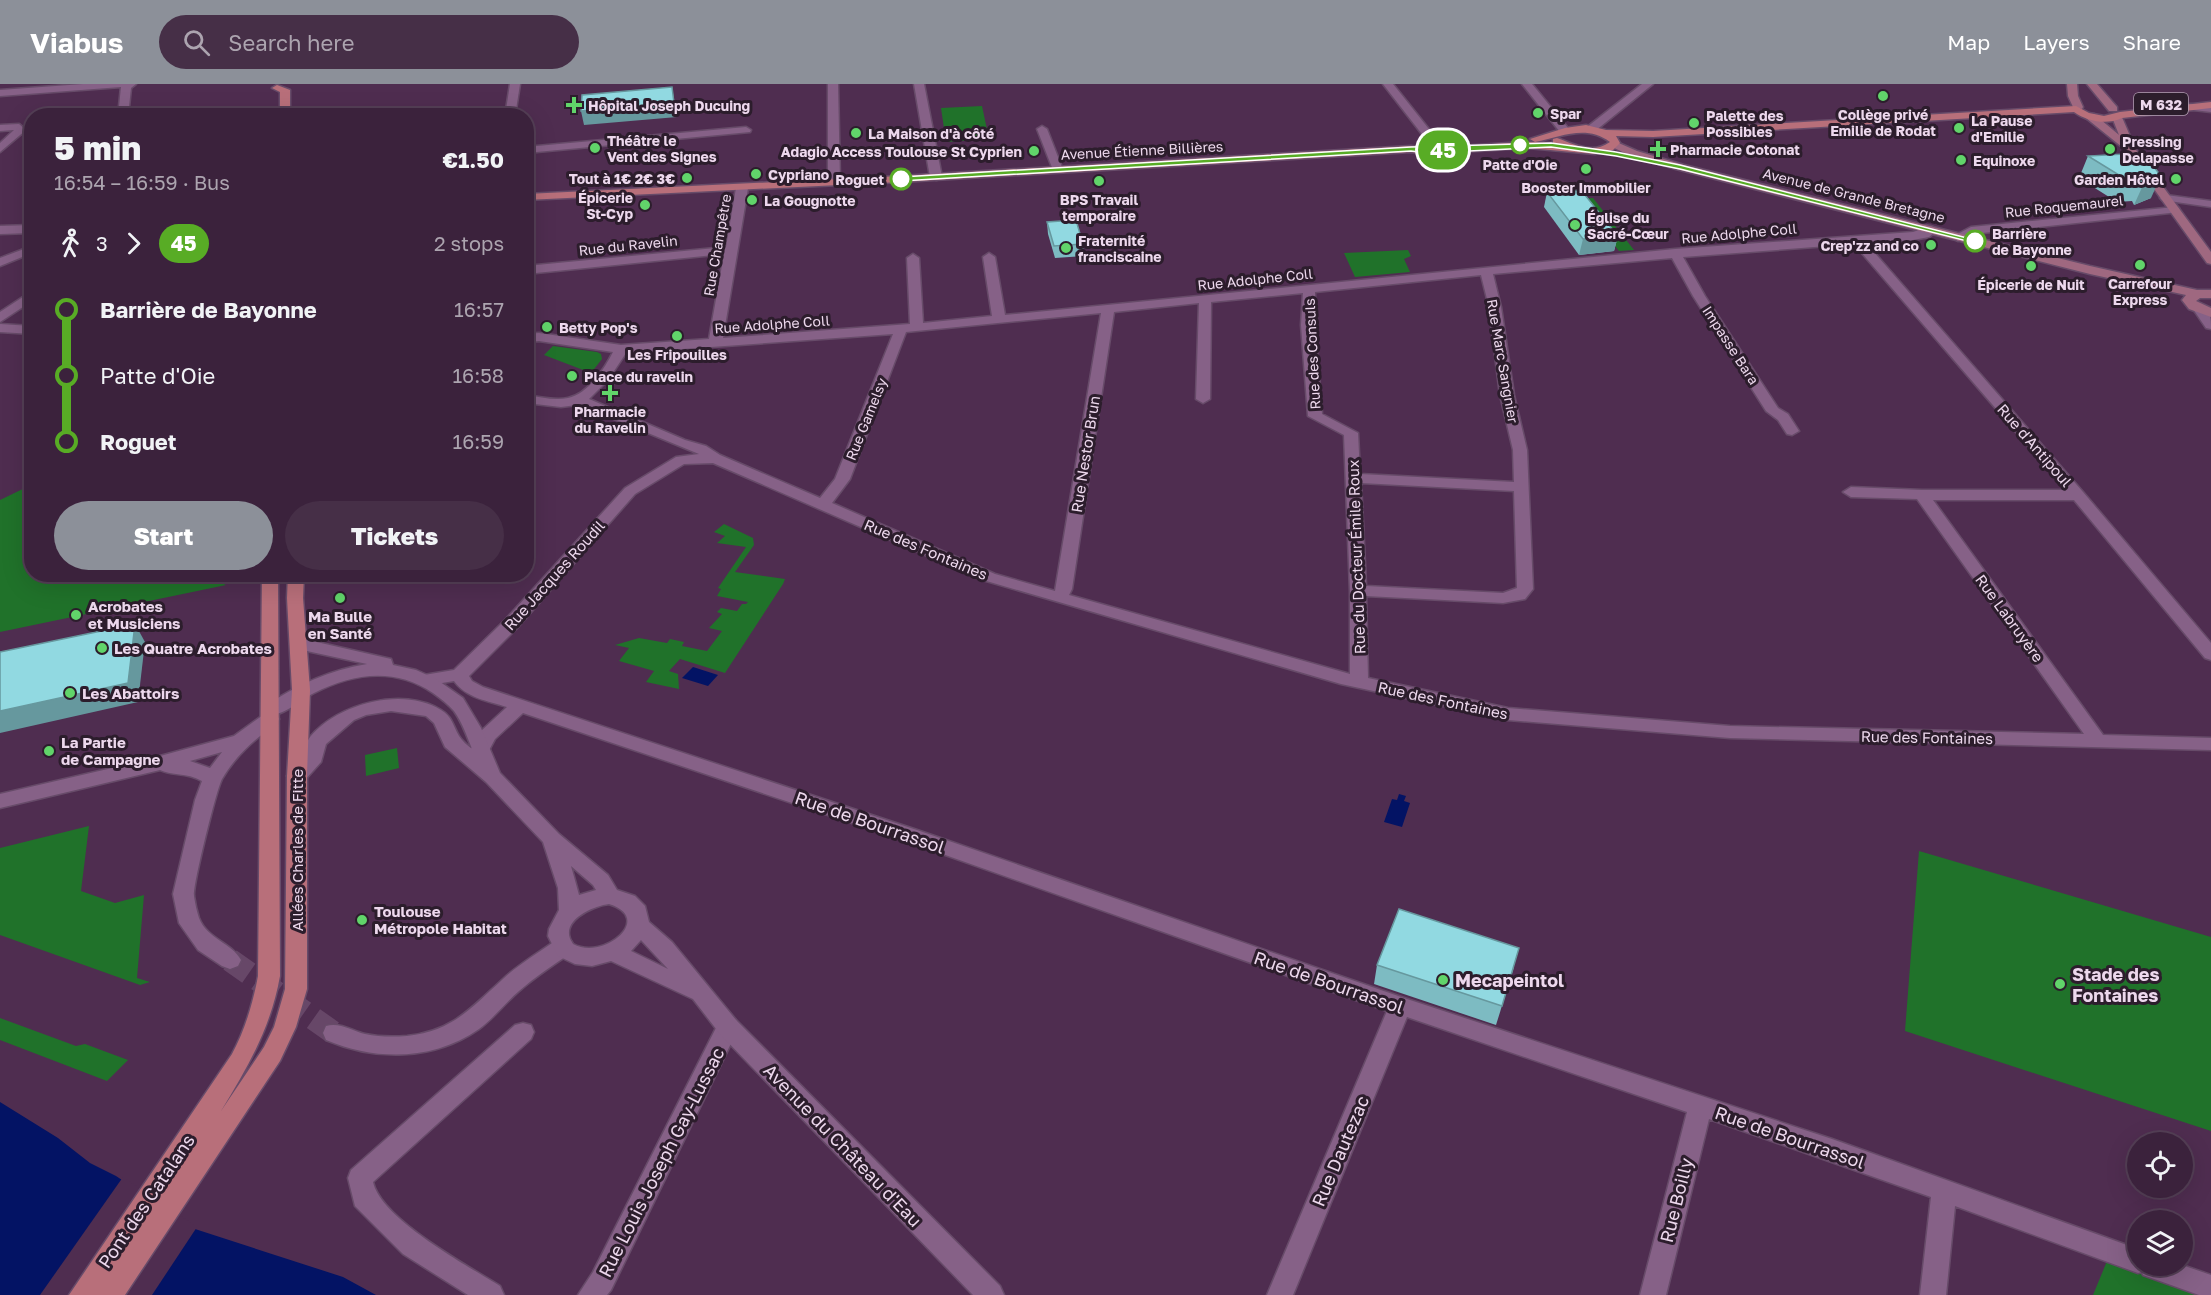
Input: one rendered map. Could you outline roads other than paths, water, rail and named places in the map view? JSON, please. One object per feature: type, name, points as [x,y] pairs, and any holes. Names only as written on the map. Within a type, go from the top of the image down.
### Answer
[{"type":"main road","points":[[2072,84],[2077,108],[2131,150]]},
{"type":"main road","points":[[2092,84],[2113,111],[2131,150],[2211,260]]},
{"type":"main road","points":[[276,108],[277,86],[285,90],[285,108]]},
{"type":"main road","points":[[1604,133],[1653,134],[1998,114],[2077,108],[2088,104],[2113,111]]},
{"type":"main road","name":"M 632","points":[[2113,111],[2211,105]]},
{"type":"main road","name":"M 632","points":[[2113,111],[2211,105]]},
{"type":"main road","points":[[1998,114],[2088,116],[2113,111]]},
{"type":"main road","name":"Avenue Étienne Billières","points":[[534,197],[742,188],[1411,149],[1436,145],[1530,140],[1560,132],[1591,129],[1604,133]]},
{"type":"main road","points":[[1560,132],[1557,141],[1567,147]]},
{"type":"main road","points":[[1604,133],[1612,138],[1614,144]]},
{"type":"main road","points":[[1593,151],[1607,149],[1614,144],[1653,134]]},
{"type":"main road","name":"Avenue de Grande Bretagne","points":[[1614,144],[1633,153],[1680,167],[2203,299]]},
{"type":"main road","name":"Avenue Étienne Billières","points":[[1411,149],[1543,145],[1593,151]]},
{"type":"main road","name":"Avenue de Grande Bretagne","points":[[1593,151],[1680,167]]},
{"type":"main road","name":"Avenue Étienne Billières","points":[[534,202],[622,194]]},
{"type":"main road","name":"Allées Charles de Fitte","points":[[210,1107],[250,1043],[264,1001],[269,976],[270,582]]},
{"type":"main road","name":"Allées Charles de Fitte","points":[[235,1111],[285,1027],[296,989],[297,776],[301,690],[296,582]]},
{"type":"main road","name":"Pont des Catalans","points":[[82,1295],[210,1107]]},
{"type":"main road","name":"Pont des Catalans","points":[[110,1295],[235,1111]]},
{"type":"street","points":[[0,107],[3,93],[124,84]]},
{"type":"street","points":[[124,108],[126,86],[131,84]]},
{"type":"street","points":[[511,108],[515,84]]},
{"type":"street","points":[[833,84],[834,182]]},
{"type":"street","points":[[919,84],[936,177]]},
{"type":"street","points":[[1388,84],[1436,145]]},
{"type":"street","points":[[1527,84],[1560,132]]},
{"type":"street","points":[[1591,129],[1648,84]]},
{"type":"street","points":[[0,128],[21,128],[1,148]]},
{"type":"street","points":[[1042,129],[1058,170]]},
{"type":"street","points":[[534,149],[746,130]]},
{"type":"street","points":[[14,137],[24,136]]},
{"type":"street","name":"Rue Champêtre","points":[[715,343],[742,188]]},
{"type":"street","name":"Rue Roquemaurel","points":[[1958,237],[1971,231],[2171,205],[2211,205]]},
{"type":"street","name":"Rue Adolphe Coll","points":[[1892,236],[1900,234],[1911,225]]},
{"type":"street","points":[[0,230],[24,228]]},
{"type":"street","name":"Rue Adolphe Coll","points":[[621,349],[917,328],[1675,253],[1925,234],[1931,230]]},
{"type":"street","name":"Rue d'Antipoul","points":[[1856,239],[2079,495],[2211,654]]},
{"type":"street","name":"Rue du Ravelin","points":[[534,269],[732,250]]},
{"type":"street","points":[[0,262],[24,252]]},
{"type":"street","name":"Impasse Bara","points":[[1675,253],[1699,296],[1773,411],[1783,417],[1792,431]]},
{"type":"street","points":[[989,257],[999,320]]},
{"type":"street","points":[[913,258],[917,328]]},
{"type":"street","name":"Rue Marc Sangnier","points":[[1358,591],[1503,598],[1519,596],[1525,589],[1520,450],[1506,395],[1495,306],[1486,271]]},
{"type":"street","name":"Rue des Consuls","points":[[1308,288],[1308,325],[1315,416],[1351,433]]},
{"type":"street","points":[[1203,399],[1205,299]]},
{"type":"street","points":[[2203,299],[2204,318],[2211,325]]},
{"type":"street","points":[[0,318],[24,301]]},
{"type":"street","name":"Rue Nestor Brun","points":[[1059,597],[1064,589],[1108,309]]},
{"type":"street","points":[[0,328],[24,330]]},
{"type":"street","name":"Rue Gamelsy","points":[[823,505],[842,479],[902,329]]},
{"type":"street","points":[[534,337],[621,349],[589,395],[578,401],[562,404],[534,400]]},
{"type":"street","name":"Rue des Fontaines","points":[[578,401],[590,404],[681,452],[715,458],[964,568],[1359,682],[1508,714],[1730,732],[2211,744]]},
{"type":"street","name":"Rue du Docteur Émile Roux","points":[[1351,433],[1358,591],[1359,682]]},
{"type":"street","name":"Rue Jacques Roudil","points":[[459,675],[511,624],[630,491],[681,452]]},
{"type":"street","points":[[1354,478],[1521,487]]},
{"type":"street","points":[[1851,492],[1922,495],[2079,495]]},
{"type":"street","name":"Rue Labruyère","points":[[1922,495],[2098,741]]},
{"type":"street","points":[[299,644],[360,656],[424,680],[459,705],[493,777]]},
{"type":"street","points":[[230,960],[206,944],[195,931],[190,923],[183,894],[205,800],[213,778],[240,741],[301,690],[348,671],[371,668],[400,671]]},
{"type":"street","points":[[424,680],[459,675]]},
{"type":"street","name":"Rue de Bourrassol","points":[[459,675],[466,685],[520,705],[910,835],[1400,1006],[1700,1106],[2127,1257]]},
{"type":"street","points":[[297,776],[312,762],[317,741],[330,728],[348,716],[362,710],[390,705],[413,707],[432,712],[442,719],[453,742],[493,777],[552,839],[601,880],[609,896],[595,898],[570,910],[558,929],[558,939],[563,947],[580,956],[601,956],[612,952],[634,936],[639,925]]},
{"type":"street","points":[[480,749],[488,735],[520,705]]},
{"type":"street","points":[[0,801],[138,769],[240,741]]},
{"type":"street","points":[[138,769],[180,764],[197,769],[213,778]]},
{"type":"street","points":[[552,839],[568,888],[570,910]]},
{"type":"street","name":"Avenue du Château d'Eau","points":[[609,896],[630,902],[636,908],[639,925],[664,948],[698,993],[728,1027],[991,1295]]},
{"type":"street","points":[[334,1033],[350,1041],[369,1045],[400,1046],[435,1039],[463,1027],[485,1012],[511,985],[563,947]]},
{"type":"street","name":"Avenue du Château d'Eau","points":[[612,952],[698,993]]},
{"type":"street","name":"Rue Dautezac","points":[[1280,1295],[1400,1006]]},
{"type":"street","name":"Rue Louis Joseph Gay-Lussac","points":[[591,1295],[602,1281],[728,1027]]},
{"type":"street","points":[[491,1295],[412,1246],[364,1198],[360,1178],[523,1032]]},
{"type":"street","name":"Rue Boilly","points":[[1653,1295],[1700,1106]]},
{"type":"street","points":[[1933,1295],[1944,1191]]},
{"type":"street","points":[[2180,1276],[2211,1287]]},
{"type":"tunnel","points":[[230,960],[334,1033]]},
{"type":"place","name":"Collège privé Emilie de Rodat","points":[[1883,96]]},
{"type":"place","name":"Hôpital Joseph Ducuing","points":[[574,105]]},
{"type":"place","name":"Spar","points":[[1538,113]]},
{"type":"place","name":"Palette des Possibles","points":[[1694,123]]},
{"type":"place","name":"La Pause d'Emilie","points":[[1959,128]]},
{"type":"place","name":"La Maison d'à côté","points":[[856,133]]},
{"type":"place","name":"Patte d'Oie","points":[[1520,145]]},
{"type":"place","name":"Théâtre le Vent des Signes","points":[[595,148]]},
{"type":"place","name":"Pharmacie Cotonat","points":[[1658,149]]},
{"type":"place","name":"Pressing Delapasse","points":[[2110,149]]},
{"type":"place","name":"Adagio Access Toulouse St Cyprien","points":[[1034,151]]},
{"type":"place","name":"Equinoxe","points":[[1961,160]]},
{"type":"place","name":"Booster Immobilier","points":[[1586,169]]},
{"type":"place","name":"Cypriano","points":[[756,174]]},
{"type":"place","name":"Tout à 1€ 2€ 3€","points":[[687,178]]},
{"type":"place","name":"Roguet","points":[[901,179]]},
{"type":"place","name":"Garden Hôtel","points":[[2176,179]]},
{"type":"place","name":"BPS Travail temporaire","points":[[1099,181]]},
{"type":"place","name":"La Gougnotte","points":[[752,200]]},
{"type":"place","name":"Épicerie St-Cyp","points":[[645,205]]},
{"type":"place","name":"Église du Sacré-Cœur","points":[[1575,225]]},
{"type":"place","name":"Barrière de Bayonne","points":[[1975,241]]},
{"type":"place","name":"Crep'zz and co","points":[[1931,245]]},
{"type":"place","name":"Fraternité franciscaine","points":[[1066,248]]},
{"type":"place","name":"Carrefour Express","points":[[2140,265]]},
{"type":"place","name":"Épicerie de Nuit","points":[[2031,266]]},
{"type":"place","name":"Betty Pop's","points":[[547,327]]},
{"type":"place","name":"Les Fripouilles","points":[[677,336]]},
{"type":"place","name":"Place du ravelin","points":[[572,376]]},
{"type":"place","name":"Pharmacie du Ravelin","points":[[610,393]]},
{"type":"place","name":"Ma Bulle en Santé","points":[[340,598]]},
{"type":"place","name":"Acrobates et Musiciens","points":[[76,615]]},
{"type":"place","name":"Les Quatre Acrobates","points":[[102,648]]},
{"type":"place","name":"Les Abattoirs","points":[[70,693]]},
{"type":"place","name":"La Partie de Campagne","points":[[49,751]]},
{"type":"place","name":"Toulouse Métropole Habitat","points":[[362,920]]},
{"type":"place","name":"Mecapeintol","points":[[1443,980]]},
{"type":"place","name":"Stade des Fontaines","points":[[2060,984]]}]
